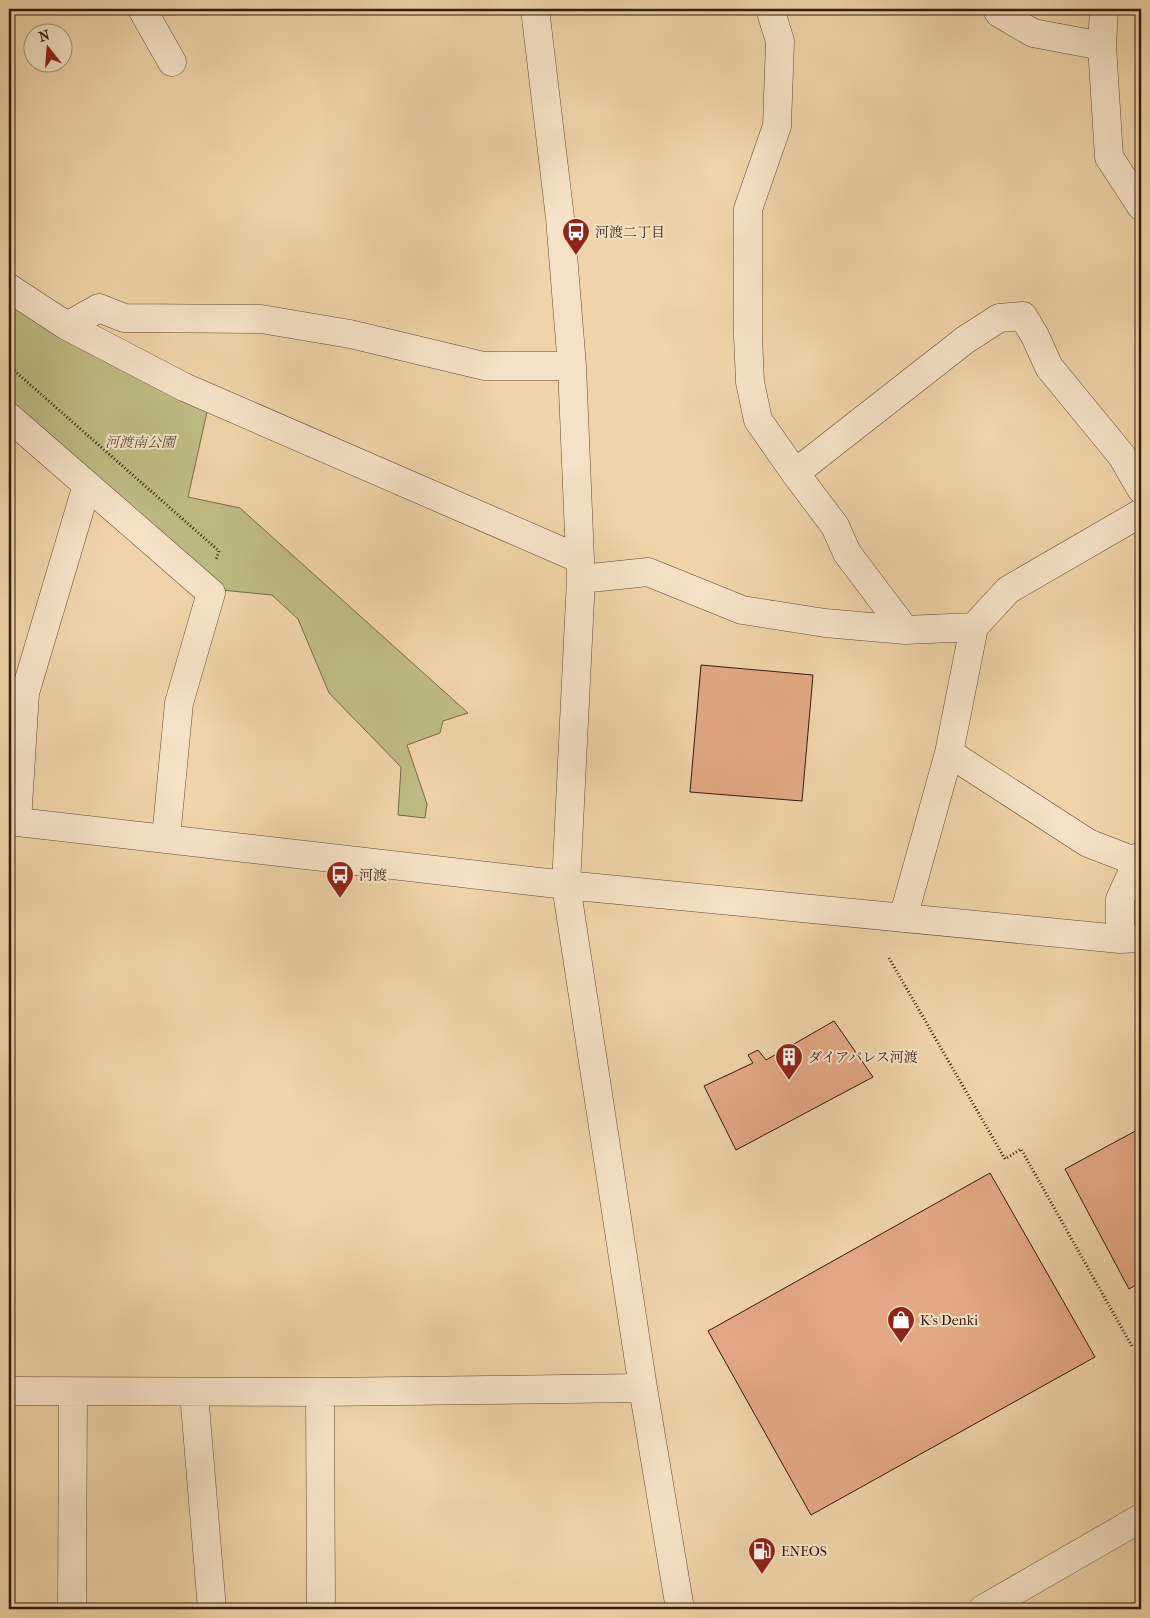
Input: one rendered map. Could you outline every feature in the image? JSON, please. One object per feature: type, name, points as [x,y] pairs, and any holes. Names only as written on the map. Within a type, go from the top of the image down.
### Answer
[{"type":"street","points":[[142,9],[172,62]]},
{"type":"street","points":[[535,9],[560,218],[572,366],[580,569],[566,885],[643,1388],[680,1609]]},
{"type":"street","points":[[770,9],[780,41],[776,126],[748,209],[750,382],[758,420],[835,526],[846,552],[905,630]]},
{"type":"street","points":[[997,9],[1000,13],[1033,32],[1102,46]]},
{"type":"street","points":[[1104,9],[1102,46],[1109,157],[1141,206]]},
{"type":"street","points":[[9,288],[67,326],[184,387],[580,569],[648,572],[742,610],[825,623],[905,630],[974,627]]},
{"type":"street","points":[[67,326],[100,308],[124,318],[261,319],[350,334],[484,366],[572,366]]},
{"type":"street","points":[[795,473],[965,340],[999,318],[1023,316],[1035,336],[1049,367],[1122,456],[1141,489]]},
{"type":"street","points":[[9,417],[211,593],[179,703],[166,838]]},
{"type":"street","points":[[87,485],[26,693],[13,822],[566,885],[1131,938],[1120,899],[1139,859],[1088,844],[949,753]]},
{"type":"street","points":[[903,918],[949,753],[974,627],[1008,590],[1141,513]]},
{"type":"street","points":[[9,1392],[194,1393],[643,1388]]},
{"type":"street","points":[[72,1609],[73,1392]]},
{"type":"street","points":[[320,1392],[320,1609]]},
{"type":"street","points":[[194,1393],[212,1609]]},
{"type":"street","points":[[982,1609],[1141,1518]]},
{"type":"path","points":[[9,366],[218,551],[208,590]]},
{"type":"path","points":[[889,958],[1005,1159],[1021,1149],[1133,1348]]},
{"type":"green space","name":"河渡南公園","points":[[9,300],[207,412],[188,497],[240,508],[468,713],[443,721],[440,733],[407,745],[427,804],[425,818],[398,815],[401,767],[329,693],[298,619],[272,595],[221,590],[9,403]]},
{"type":"building","points":[[701,665],[813,675],[802,801],[690,792]]},
{"type":"building","name":"ダイアパレス河渡","points":[[834,1021],[873,1077],[736,1150],[704,1086],[753,1063],[748,1055],[758,1050],[766,1060]]},
{"type":"building","points":[[1141,1128],[1141,1282],[1129,1289],[1065,1169]]},
{"type":"building","name":"K's Denki","points":[[990,1173],[1095,1357],[811,1515],[708,1331]]},
{"type":"place","name":"河渡二丁目","points":[[576,256]]},
{"type":"place","name":"河渡","points":[[340,899]]},
{"type":"place","name":"ダイアパレス河渡","points":[[789,1081]]},
{"type":"place","name":"K's Denki","points":[[901,1344]]},
{"type":"place","name":"ENEOS","points":[[762,1575]]}]
